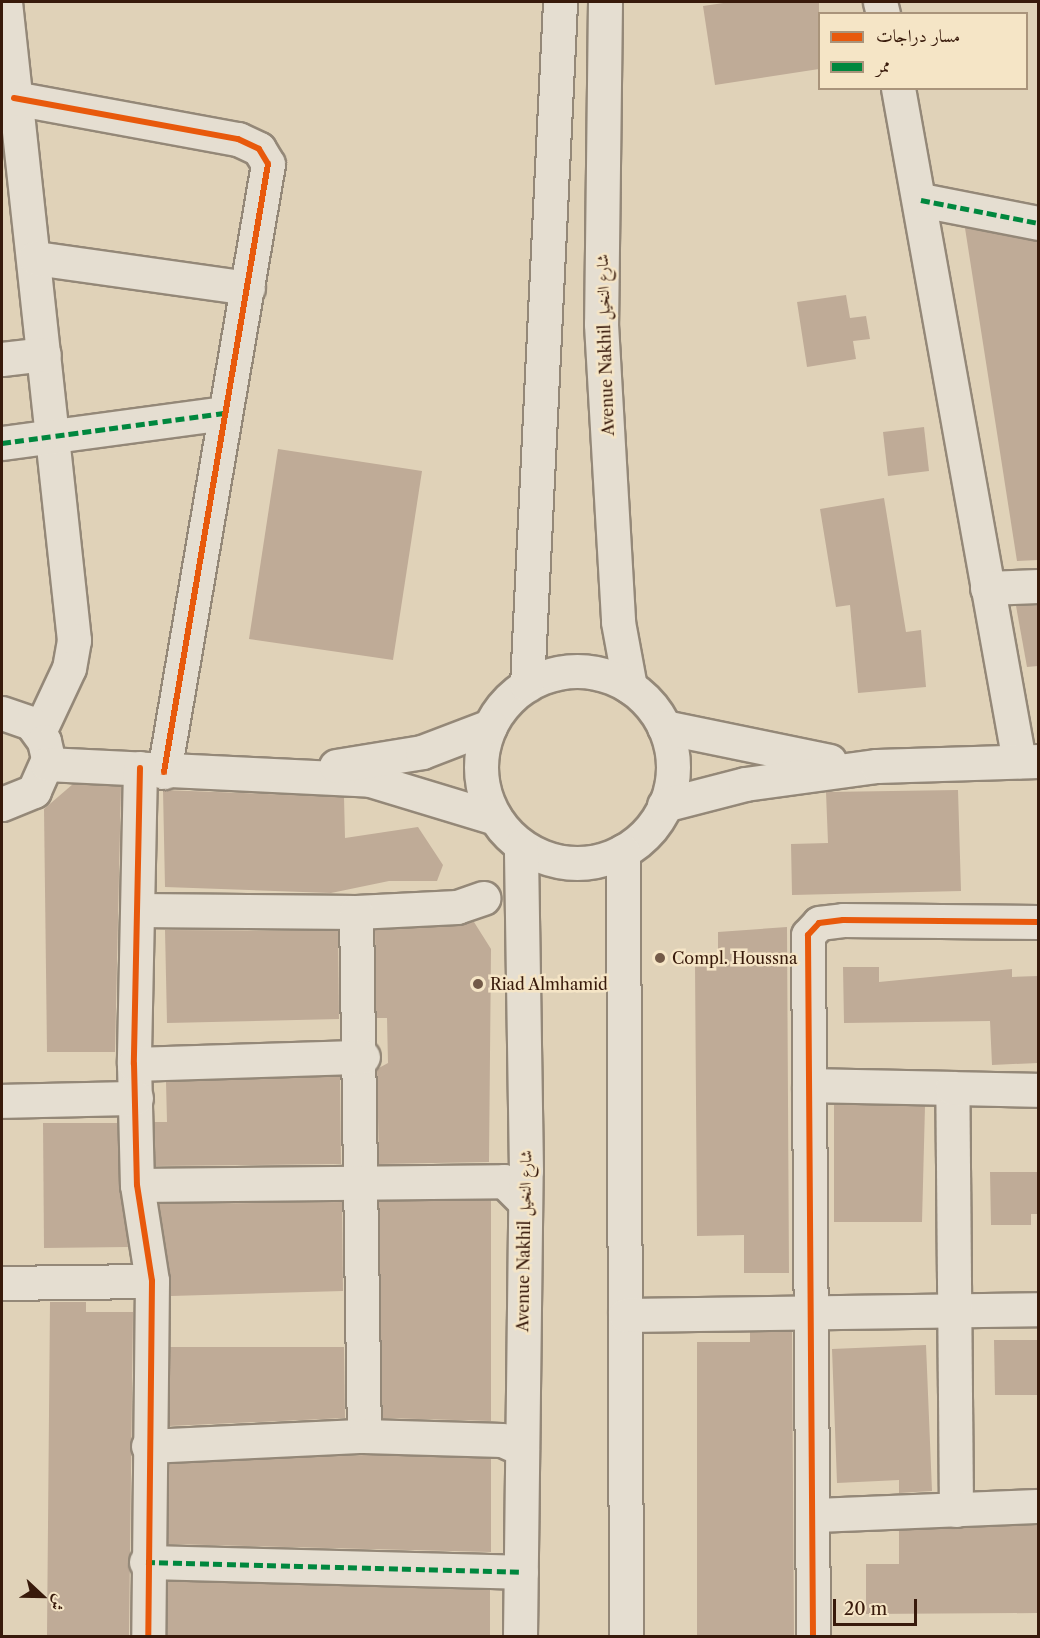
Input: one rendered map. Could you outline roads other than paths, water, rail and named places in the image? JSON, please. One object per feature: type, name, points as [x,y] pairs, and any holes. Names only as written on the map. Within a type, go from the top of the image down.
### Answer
[{"type":"street","points":[[527,685],[560,2]]},
{"type":"street","name":"Avenue Nakhil شارع النخيل","points":[[605,2],[601,324],[618,622],[630,687]]},
{"type":"street","points":[[4,7],[35,258],[74,640],[69,668],[39,732]]},
{"type":"street","points":[[664,805],[745,784],[877,766],[1029,761],[987,588],[921,200],[898,90]]},
{"type":"street","points":[[14,98],[238,139],[259,149],[269,180],[152,770],[138,910],[134,1064],[137,1185],[152,1281],[146,1562],[148,1636]]},
{"type":"street","points":[[921,200],[1038,223]]},
{"type":"street","points":[[35,258],[248,288]]},
{"type":"street","points":[[2,359],[44,354]]},
{"type":"street","points":[[2,443],[224,413]]},
{"type":"street","points":[[987,588],[1038,586]]},
{"type":"street","points":[[279,773],[422,752],[490,726],[527,685],[579,671],[630,687],[664,727],[672,766],[664,805],[647,831],[623,851],[589,862],[565,862],[521,846],[495,818],[481,765],[490,726]]},
{"type":"street","points":[[2,713],[26,719],[39,732],[47,764],[30,794],[2,804]]},
{"type":"street","points":[[664,727],[788,756],[877,766]]},
{"type":"street","points":[[47,764],[152,770],[279,773],[369,780],[495,818]]},
{"type":"street","name":"Avenue Nakhil شارع النخيل","points":[[520,1636],[524,1201],[521,846]]},
{"type":"street","points":[[623,851],[626,1636]]},
{"type":"street","points":[[138,910],[356,912],[457,907],[483,898]]},
{"type":"street","points":[[356,912],[363,1057],[361,1187],[364,1436]]},
{"type":"street","points":[[813,1636],[814,1515],[807,1312],[809,1085],[807,944],[819,923],[1038,922]]},
{"type":"street","points":[[134,1064],[363,1057]]},
{"type":"street","points":[[809,1085],[1038,1090]]},
{"type":"street","points":[[952,1088],[956,1510]]},
{"type":"street","points":[[2,1101],[136,1098]]},
{"type":"street","points":[[137,1185],[361,1187],[504,1181],[524,1201]]},
{"type":"street","points":[[2,1284],[152,1281]]},
{"type":"street","points":[[625,1315],[1038,1309]]},
{"type":"street","points":[[148,1446],[364,1436],[502,1440],[522,1449]]},
{"type":"street","points":[[814,1515],[1038,1506]]},
{"type":"street","points":[[146,1562],[521,1572]]},
{"type":"place","name":"Compl. Houssna","points":[[660,958]]},
{"type":"place","name":"Riad Almhamid","points":[[478,984]]}]
